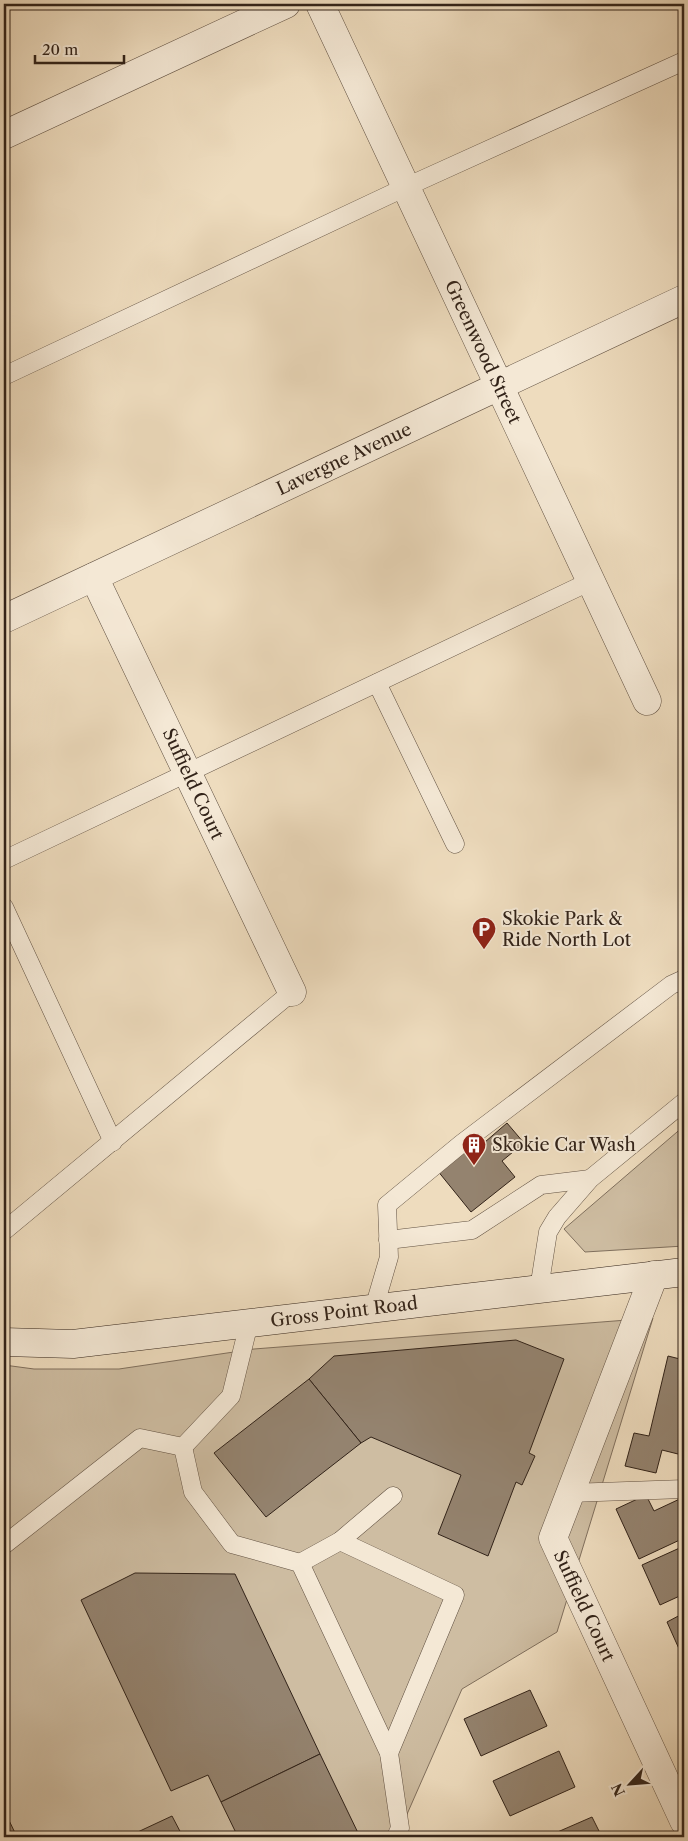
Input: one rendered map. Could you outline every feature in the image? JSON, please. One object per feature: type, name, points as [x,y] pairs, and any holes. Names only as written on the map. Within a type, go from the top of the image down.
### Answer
[{"type":"street","points":[[4,135],[286,4]]},
{"type":"street","name":"Greenwood Street","points":[[320,4],[647,701]]},
{"type":"street","name":"Lavergne Avenue","points":[[4,619],[684,298]]},
{"type":"street","name":"Suffield Court","points":[[94,577],[292,992]]},
{"type":"street","name":"Gross Point Road","points":[[4,1342],[17,1344],[73,1344],[684,1272]]},
{"type":"street","name":"Suffield Court","points":[[654,1275],[553,1538],[684,1821]]},
{"type":"lane","points":[[4,376],[406,188],[684,61]]},
{"type":"lane","points":[[4,860],[591,581]]},
{"type":"lane","points":[[377,683],[454,844]]},
{"type":"lane","points":[[4,907],[113,1142]]},
{"type":"lane","points":[[374,1308],[389,1257],[387,1205],[485,1126],[671,984],[684,979]]},
{"type":"lane","points":[[4,1232],[292,992]]},
{"type":"lane","points":[[539,1288],[548,1232],[556,1217],[590,1179],[684,1102]]},
{"type":"lane","points":[[388,1240],[472,1230],[541,1185],[590,1179]]},
{"type":"lane","points":[[183,1447],[232,1396],[249,1323]]},
{"type":"lane","points":[[4,1545],[140,1438],[183,1447]]},
{"type":"lane","points":[[183,1447],[193,1492],[232,1544],[300,1563],[340,1541],[393,1496]]},
{"type":"lane","points":[[570,1493],[684,1489]]},
{"type":"lane","points":[[340,1541],[455,1595],[389,1753]]},
{"type":"lane","points":[[300,1563],[389,1753],[400,1828],[396,1837]]},
{"type":"shaded area","points":[[684,1126],[684,1246],[585,1252],[564,1229]]},
{"type":"shaded area","points":[[653,1318],[557,1632],[462,1689],[397,1837],[4,1837],[4,1365],[34,1369],[119,1369],[254,1349]]},
{"type":"building","name":"Skokie Car Wash","points":[[507,1123],[524,1143],[502,1161],[515,1177],[471,1212],[437,1170],[479,1135],[485,1142]]},
{"type":"building","points":[[516,1340],[564,1359],[529,1453],[535,1456],[522,1485],[516,1482],[488,1556],[438,1534],[461,1475],[371,1437],[361,1443],[309,1379],[334,1356]]},
{"type":"building","points":[[668,1356],[684,1360],[684,1445],[682,1455],[662,1450],[656,1473],[625,1466],[634,1433],[649,1436]]},
{"type":"building","points":[[309,1379],[361,1443],[266,1517],[214,1453]]},
{"type":"building","points":[[646,1495],[654,1511],[684,1497],[684,1538],[639,1559],[616,1509]]},
{"type":"building","points":[[684,1546],[684,1594],[660,1605],[642,1565]]},
{"type":"building","points":[[135,1573],[235,1574],[320,1754],[221,1802],[208,1775],[171,1791],[81,1600]]},
{"type":"building","points":[[684,1613],[684,1660],[667,1622]]},
{"type":"building","points":[[530,1690],[547,1726],[481,1756],[464,1719]]},
{"type":"building","points":[[559,1751],[575,1787],[510,1816],[493,1781]]},
{"type":"building","points":[[320,1754],[360,1837],[238,1837],[221,1802]]},
{"type":"building","points":[[4,1810],[17,1837],[4,1837]]},
{"type":"building","points":[[172,1816],[183,1837],[127,1837]]},
{"type":"building","points":[[592,1817],[602,1837],[546,1837]]},
{"type":"place","name":"Skokie Park & Ride North Lot","points":[[484,950]]},
{"type":"place","name":"Skokie Car Wash","points":[[474,1166]]}]
